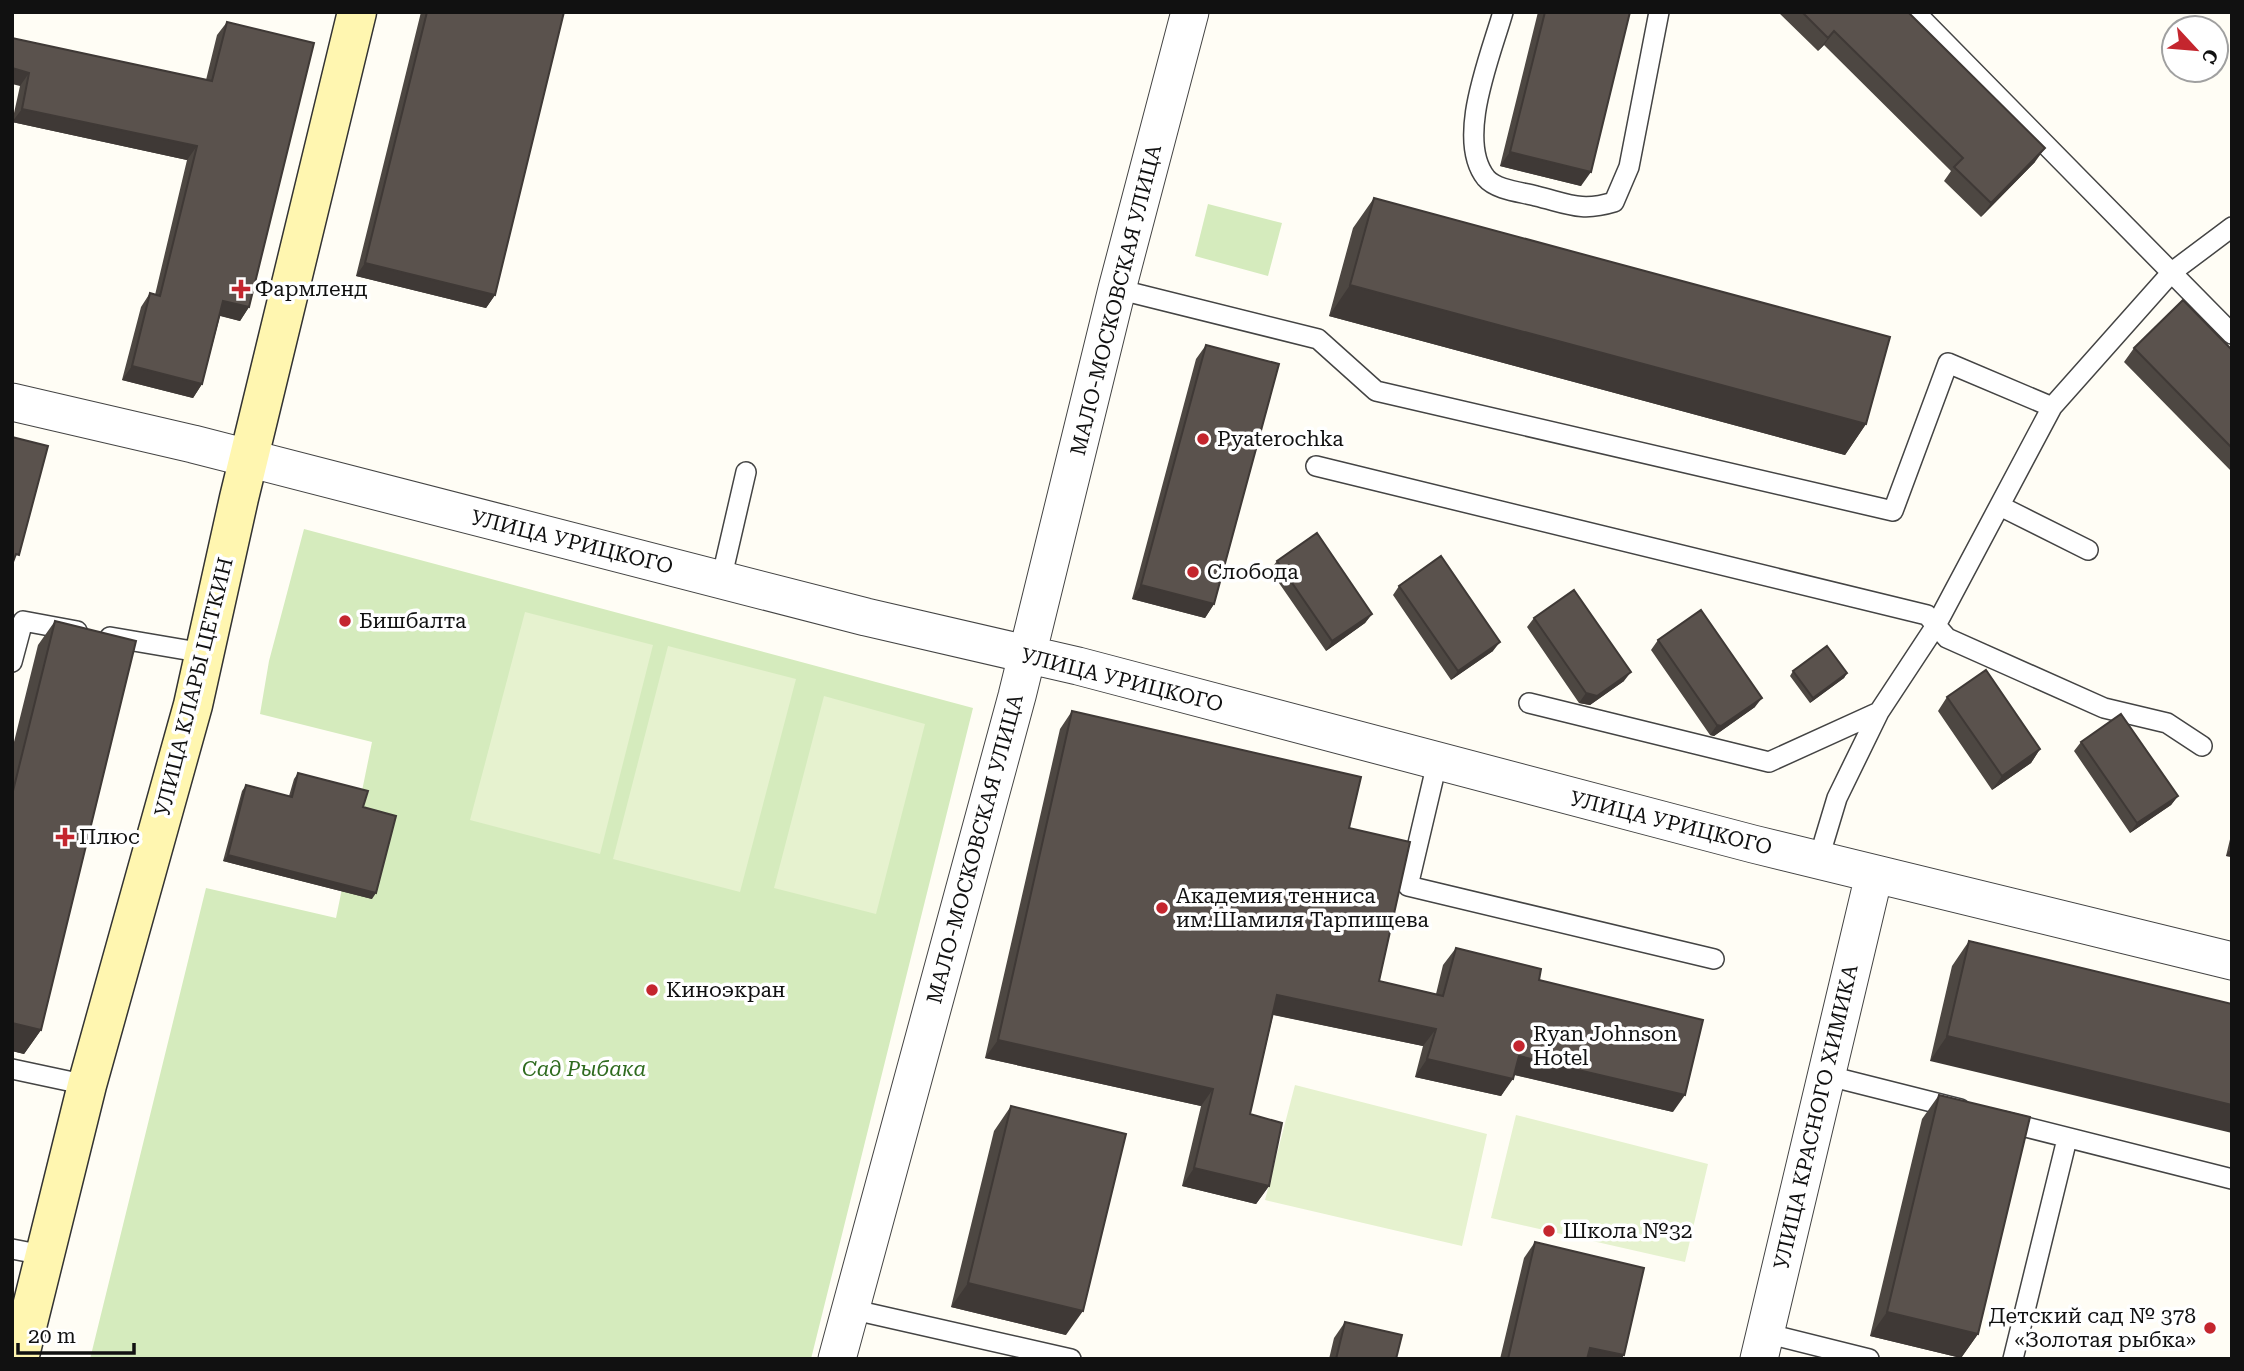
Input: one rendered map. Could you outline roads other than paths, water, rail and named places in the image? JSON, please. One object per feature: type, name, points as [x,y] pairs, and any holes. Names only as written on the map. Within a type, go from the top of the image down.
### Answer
[{"type":"main road","name":"УЛИЦА КЛАРЫ ЦЕТКИН","points":[[19,1359],[28,1252],[87,1085],[194,705],[249,460],[357,12]]},
{"type":"street","name":"МАЛО-МОСКОВСКАЯ УЛИЦА","points":[[837,1359],[1026,655],[1190,12]]},
{"type":"street","name":"УЛИЦА УРИЦКОГО","points":[[12,402],[1026,655],[1874,875],[2232,961]]},
{"type":"street","name":"УЛИЦА КРАСНОГО ХИМИКА","points":[[1762,1346],[1874,875]]},
{"type":"lane","points":[[1503,12],[1473,122],[1476,158],[1487,180],[1506,189],[1590,209],[1614,202],[1629,167],[1660,12]]},
{"type":"lane","points":[[1915,12],[2232,334]]},
{"type":"lane","points":[[1818,860],[1837,798],[1879,712],[1935,627],[2052,407],[2172,272],[2232,227]]},
{"type":"lane","points":[[1118,289],[1318,339],[1376,391],[1893,511],[1948,363],[2052,407]]},
{"type":"lane","points":[[1316,466],[1927,615],[1947,638],[2104,708],[2167,723],[2202,746]]},
{"type":"lane","points":[[721,580],[746,472]]},
{"type":"lane","points":[[2000,506],[2088,550]]},
{"type":"lane","points":[[12,662],[23,621],[205,653]]},
{"type":"lane","points":[[1529,703],[1769,762],[1879,712]]},
{"type":"lane","points":[[1437,763],[1408,886],[1714,959]]},
{"type":"lane","points":[[12,1069],[87,1085]]},
{"type":"lane","points":[[1825,1075],[2232,1179]]},
{"type":"lane","points":[[2013,1359],[2067,1139]]},
{"type":"lane","points":[[850,1309],[1071,1359]]},
{"type":"lane","points":[[1762,1346],[1868,1359]]},
{"type":"place","name":"Фармленд","points":[[241,289]]},
{"type":"place","name":"Pyaterochka","points":[[1203,439]]},
{"type":"place","name":"Слобода","points":[[1193,572]]},
{"type":"place","name":"Бишбалта","points":[[345,621]]},
{"type":"place","name":"Плюс","points":[[65,837]]},
{"type":"place","name":"Академия тенниса им.Шамиля Тарпищева","points":[[1162,908]]},
{"type":"place","name":"Киноэкран","points":[[652,990]]},
{"type":"place","name":"Ryan Johnson Hotel","points":[[1519,1046]]},
{"type":"place","name":"Школа №32","points":[[1549,1231]]},
{"type":"place","name":"Детский сад № 378 «Золотая рыбка»","points":[[2210,1328]]},
{"type":"park label","name":"Сад Рыбака","points":[[584,1069]]}]
